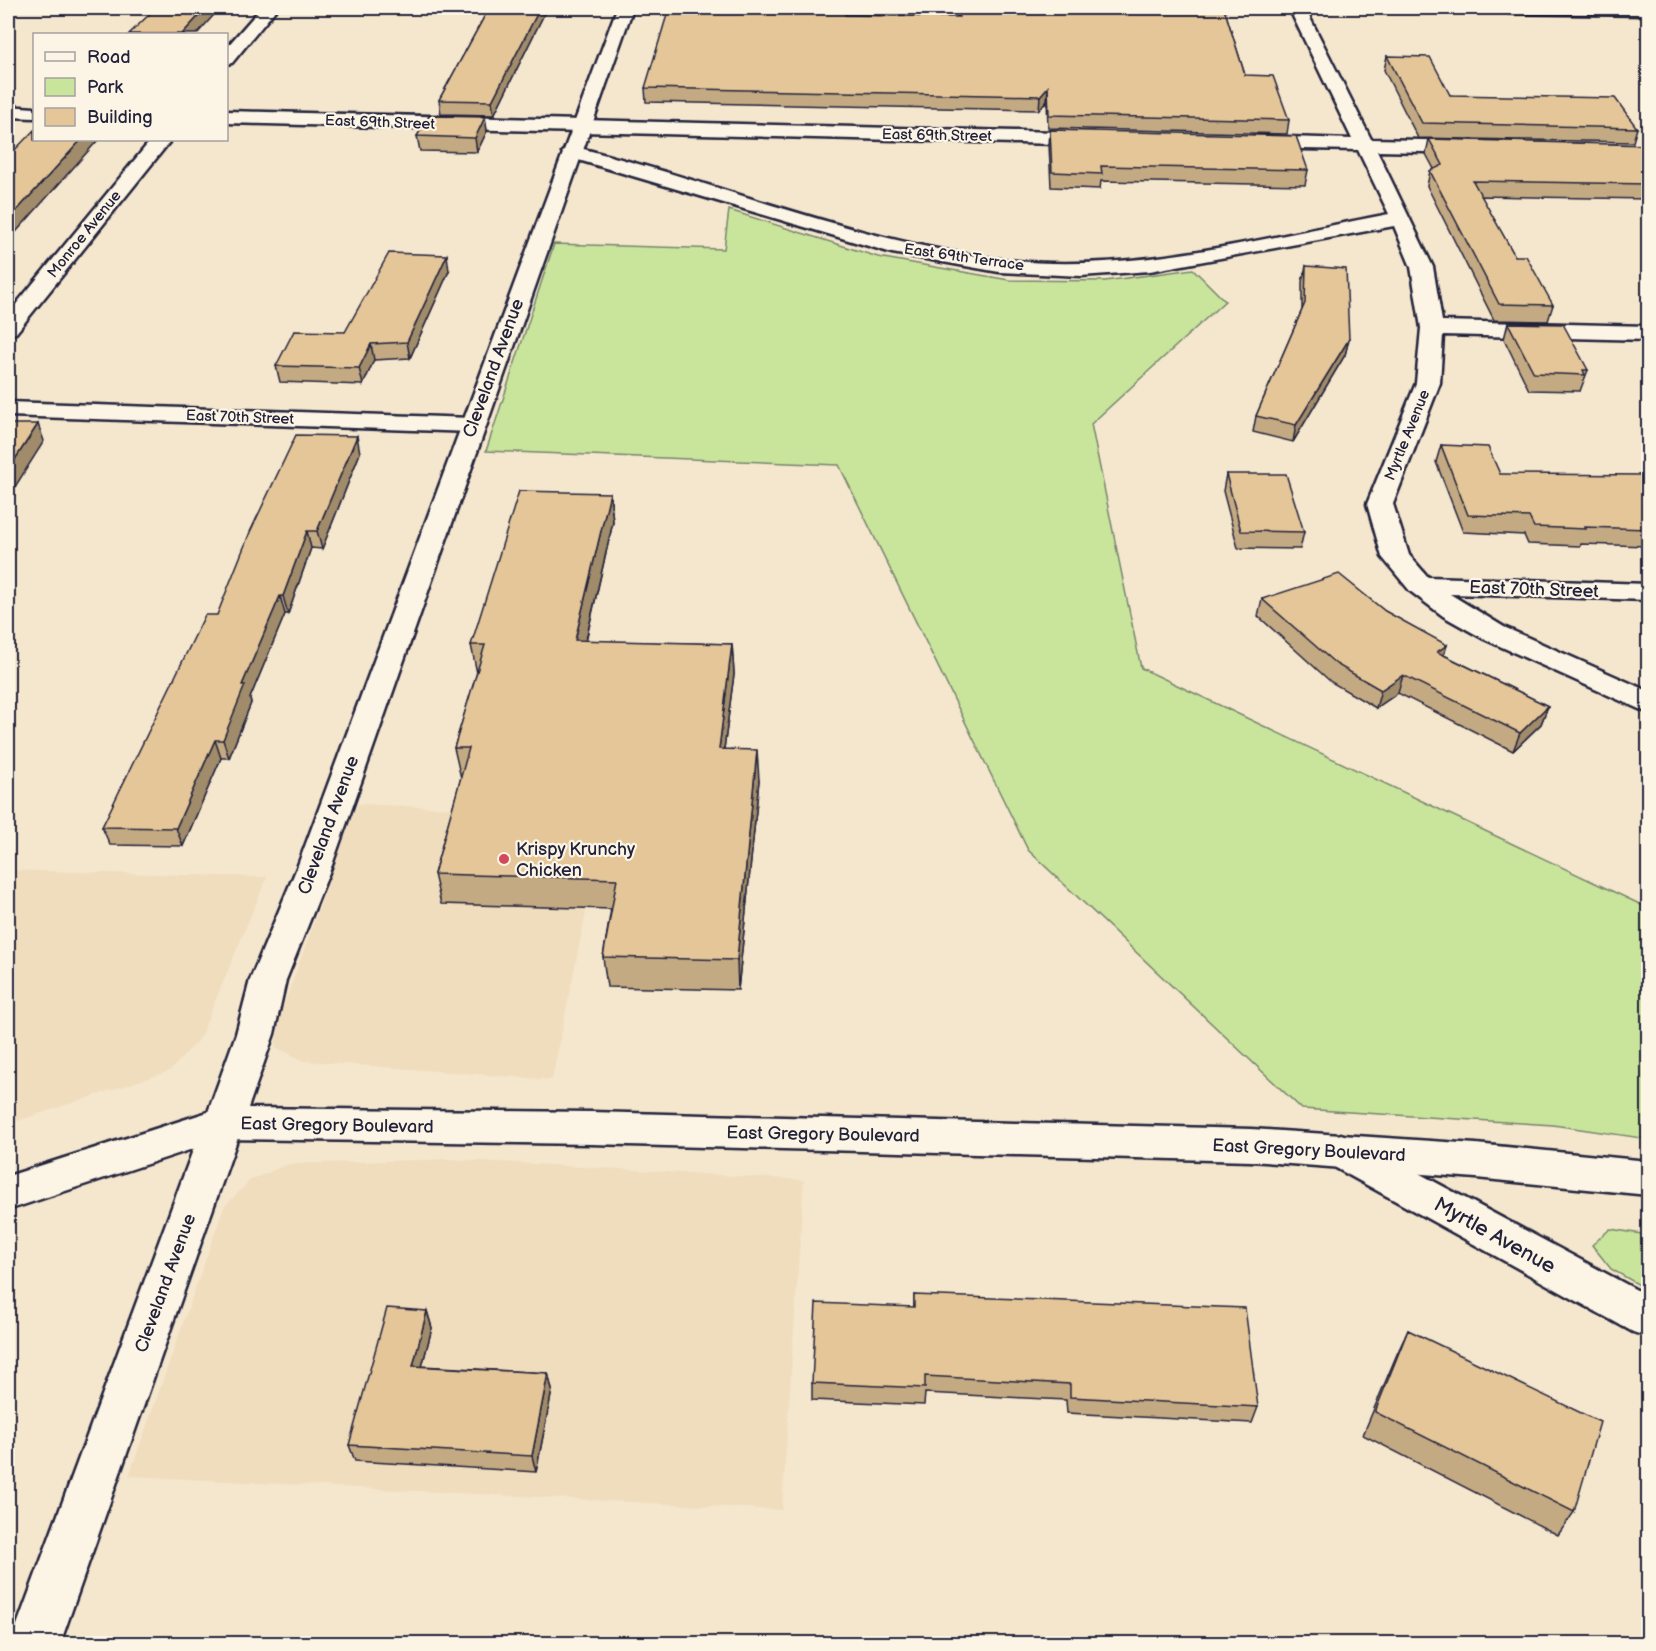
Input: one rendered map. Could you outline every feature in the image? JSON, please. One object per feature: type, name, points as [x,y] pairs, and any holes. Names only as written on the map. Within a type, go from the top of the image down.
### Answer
[{"type":"street","points":[[228,57],[268,8]]},
{"type":"street","name":"Cleveland Avenue","points":[[35,1644],[224,1123],[255,1034],[268,980],[315,865],[472,425],[625,8]]},
{"type":"street","name":"Myrtle Avenue","points":[[1297,8],[1362,145],[1401,218],[1422,267],[1432,328],[1428,383],[1380,504],[1396,557],[1420,585],[1453,610],[1494,633],[1648,703]]},
{"type":"street","points":[[1508,8],[1648,10]]},
{"type":"street","points":[[8,112],[33,113]]},
{"type":"street","name":"East 69th Street","points":[[228,117],[577,139],[1109,139]]},
{"type":"street","name":"East 69th Terrace","points":[[577,139],[900,248],[999,266],[1081,269],[1150,265],[1401,218]]},
{"type":"street","name":"Monroe Avenue","points":[[8,328],[160,141]]},
{"type":"street","points":[[1240,142],[1494,148]]},
{"type":"street","points":[[1432,328],[1648,333]]},
{"type":"street","name":"East 70th Street","points":[[8,409],[472,425]]},
{"type":"street","name":"East 70th Street","points":[[1420,585],[1648,592]]},
{"type":"street","name":"East Gregory Boulevard","points":[[8,1193],[224,1123],[699,1131],[1251,1145],[1476,1161],[1648,1178]]},
{"type":"street","name":"Myrtle Avenue","points":[[1341,1151],[1648,1318]]},
{"type":"shaded area","points":[[357,804],[606,814],[552,1080],[304,1061],[275,1047],[282,1010]]},
{"type":"shaded area","points":[[8,870],[267,877],[200,1038],[170,1071],[8,1124]]},
{"type":"shaded area","points":[[449,1159],[804,1180],[782,1510],[129,1476],[224,1207],[250,1180],[288,1164]]},
{"type":"green space","points":[[729,210],[878,257],[1009,280],[1105,281],[1193,269],[1225,301],[1091,424],[1141,668],[1648,908],[1648,1139],[1553,1125],[1302,1109],[1028,850],[839,465],[486,451],[554,244],[724,249]]},
{"type":"green space","points":[[1610,1229],[1648,1235],[1648,1290],[1611,1269],[1592,1245]]},
{"type":"building","points":[[156,8],[206,8],[183,33],[130,33]]},
{"type":"building","points":[[489,8],[540,8],[492,101],[439,100]]},
{"type":"building","points":[[669,8],[846,8],[845,15],[959,17],[958,8],[1224,8],[1245,75],[1273,76],[1289,120],[1049,115],[1048,87],[1040,96],[645,88]]},
{"type":"building","points":[[1387,56],[1430,57],[1450,95],[1615,98],[1637,128],[1422,123]]},
{"type":"building","points":[[429,116],[485,117],[475,138],[417,136]]},
{"type":"building","points":[[1050,130],[1296,136],[1308,170],[1101,166],[1102,174],[1052,172]]},
{"type":"building","points":[[33,131],[33,141],[80,141],[8,220],[8,157]]},
{"type":"building","points":[[1429,139],[1648,145],[1648,184],[1473,181],[1515,256],[1526,256],[1553,305],[1499,304],[1430,171],[1443,165]]},
{"type":"building","points":[[389,253],[447,255],[407,342],[371,344],[359,368],[276,366],[294,331],[345,332]]},
{"type":"building","points":[[1306,266],[1346,269],[1349,339],[1296,425],[1256,416],[1305,303]]},
{"type":"building","points":[[1508,323],[1563,324],[1588,370],[1583,370],[1585,375],[1534,373]]},
{"type":"building","points":[[8,424],[38,424],[8,470]]},
{"type":"building","points":[[296,435],[357,436],[317,531],[307,531],[283,596],[280,596],[242,685],[245,685],[223,740],[215,740],[176,828],[102,827],[205,615],[217,615],[250,532]]},
{"type":"building","points":[[1441,445],[1488,447],[1500,474],[1644,475],[1648,481],[1648,529],[1534,527],[1529,517],[1468,515]]},
{"type":"building","points":[[1226,474],[1286,474],[1304,532],[1241,531]]},
{"type":"building","points":[[519,491],[610,493],[575,640],[732,644],[719,749],[757,750],[737,960],[603,957],[617,879],[434,874],[469,748],[454,748],[485,645],[471,645]]},
{"type":"building","points":[[1339,574],[1385,611],[1447,645],[1437,652],[1548,706],[1520,733],[1403,675],[1381,690],[1336,664],[1262,599]]},
{"type":"building","points":[[914,1295],[1245,1308],[1258,1407],[1070,1397],[1070,1384],[925,1376],[925,1388],[812,1383],[816,1303],[914,1307]]},
{"type":"building","points":[[387,1308],[427,1311],[413,1366],[548,1373],[532,1456],[349,1445]]},
{"type":"building","points":[[1408,1330],[1600,1422],[1574,1512],[1375,1412]]},
{"type":"place","name":"Krispy Krunchy Chicken","points":[[504,859]]}]
